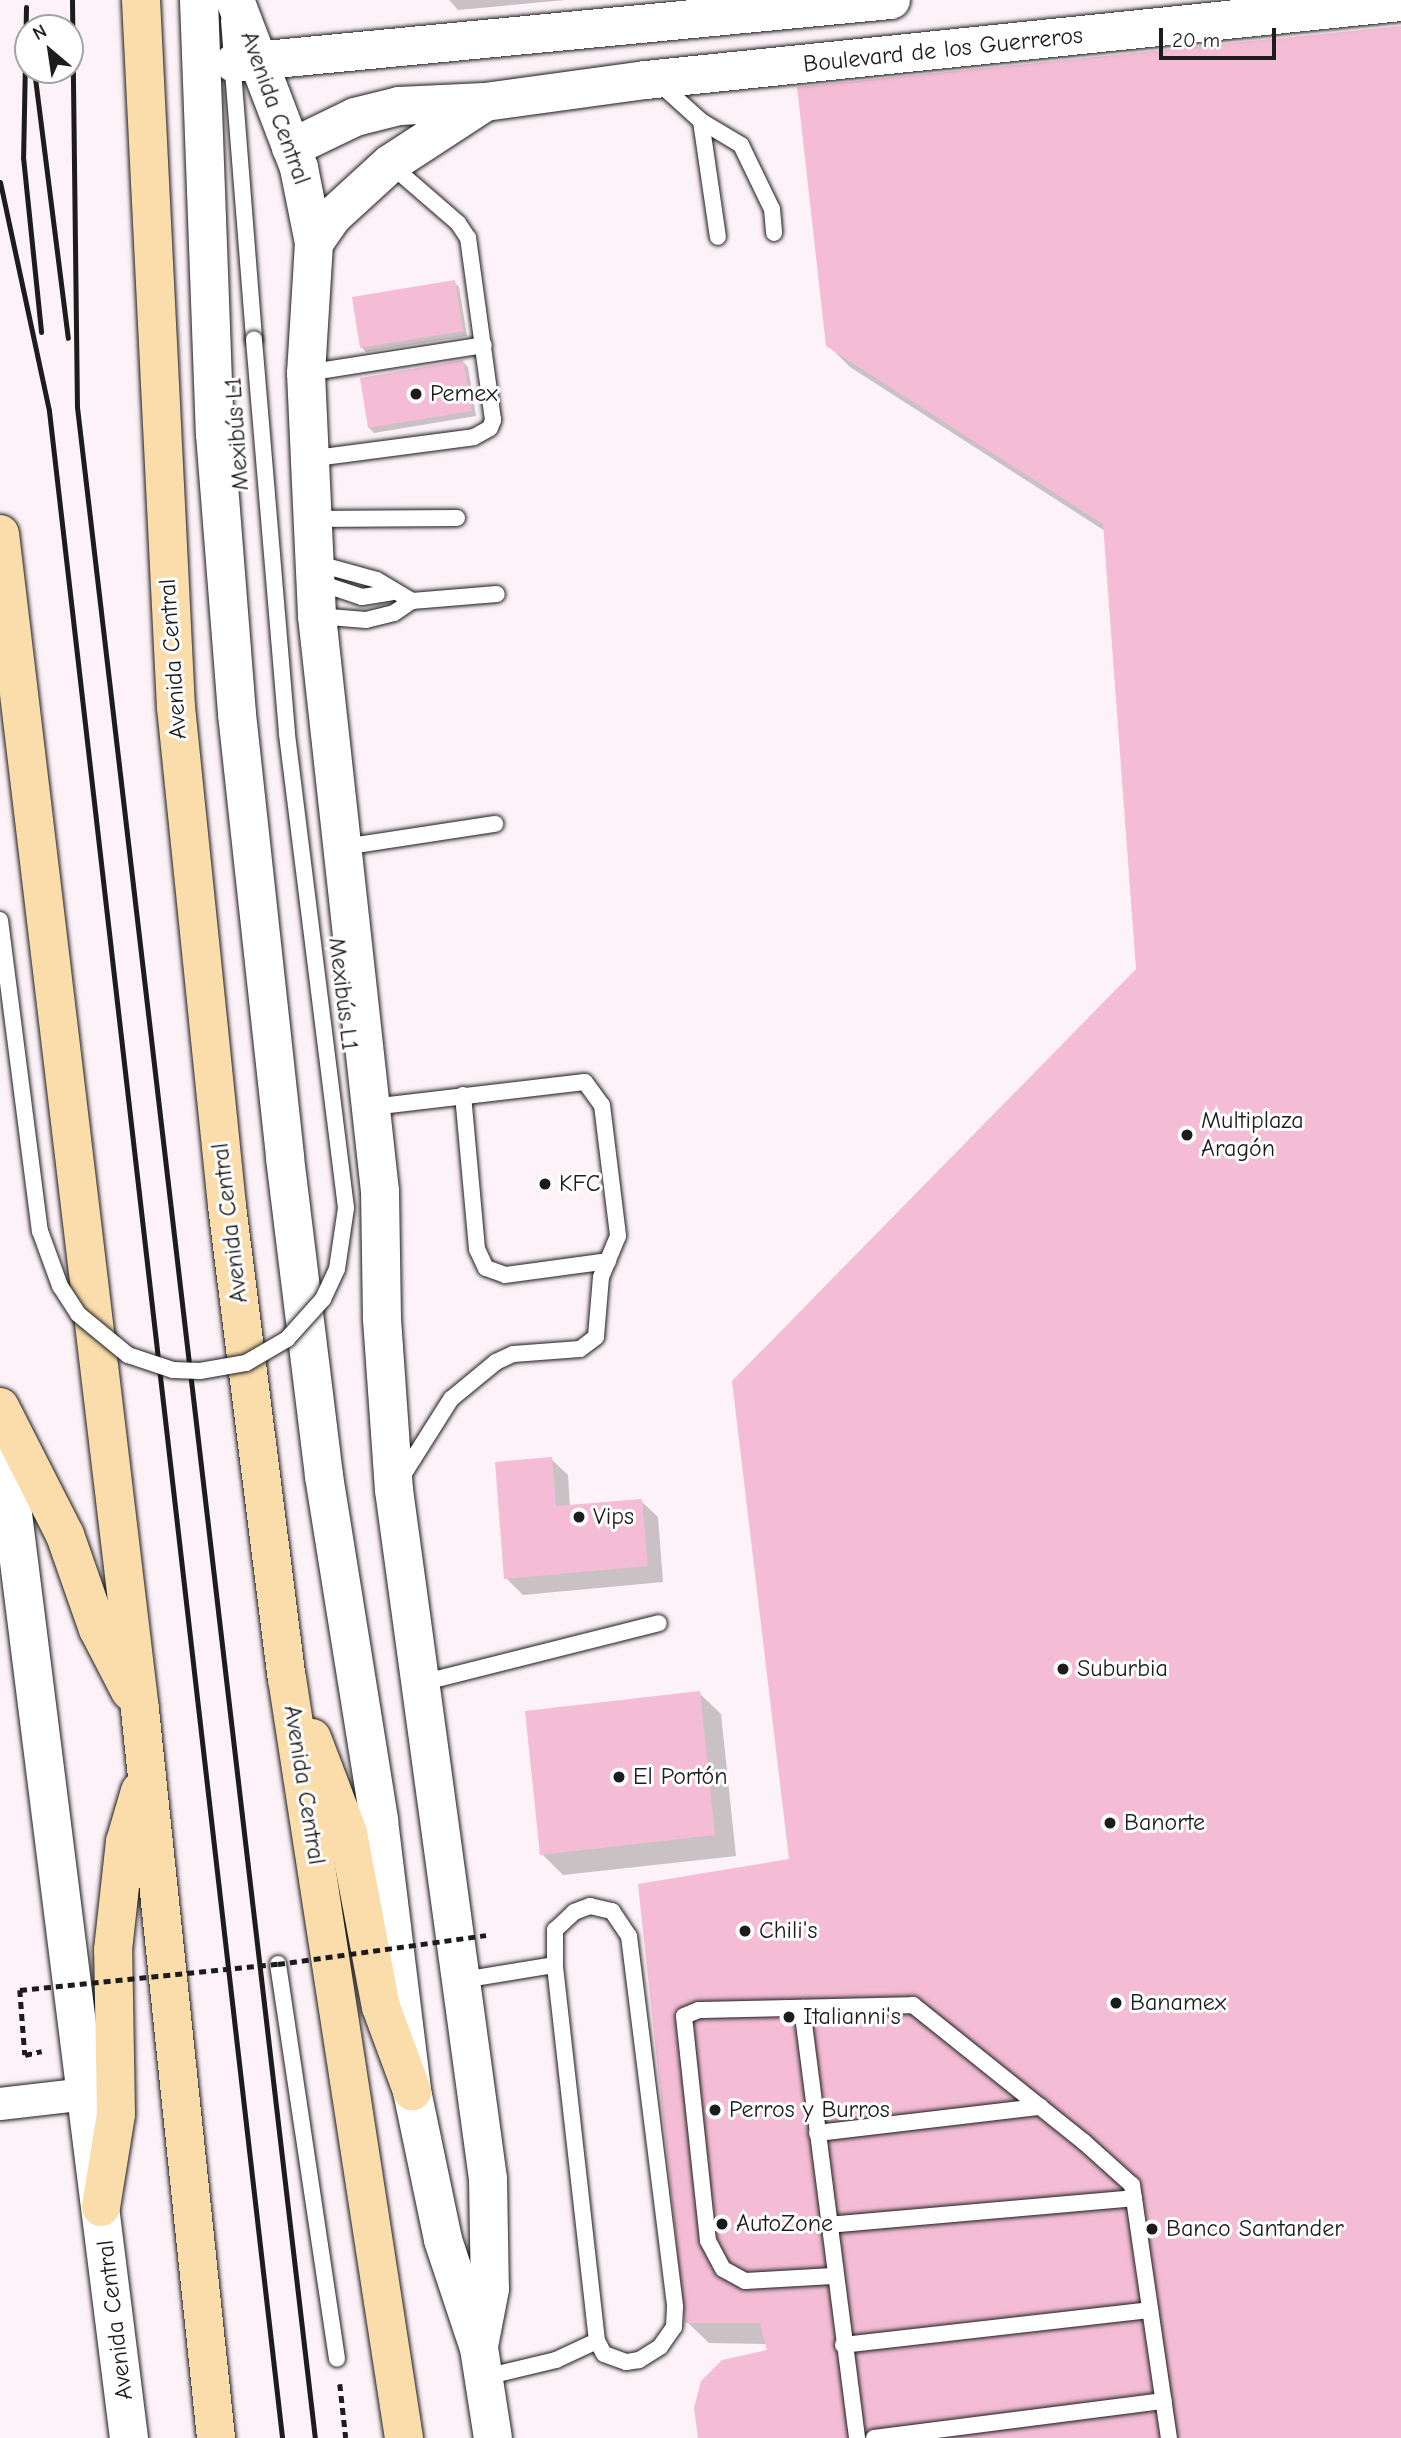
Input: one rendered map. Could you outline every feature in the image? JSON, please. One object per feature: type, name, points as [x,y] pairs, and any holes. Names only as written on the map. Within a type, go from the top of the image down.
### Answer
[{"type":"highway","name":"Avenida Central","points":[[141,0],[176,707],[228,1206],[287,1678],[404,2438]]},
{"type":"highway","points":[[0,534],[140,1710],[215,2438]]},
{"type":"highway","points":[[0,1408],[65,1535],[98,1629],[140,1710]]},
{"type":"highway","points":[[287,1678],[348,1833],[381,2007],[412,2091]]},
{"type":"highway","points":[[101,2207],[116,2114],[113,1950],[118,1888],[125,1842],[145,1772]]},
{"type":"main road","name":"Avenida Central","points":[[199,0],[231,64],[292,148],[309,207],[314,243],[306,373],[316,587],[373,1107],[380,1191],[385,1386],[394,1490],[488,2179],[490,2289],[482,2362]]},
{"type":"main road","name":"Avenida Central","points":[[235,0],[215,434],[239,728],[324,1476],[379,1821],[412,2091],[443,2240],[482,2362],[494,2438]]},
{"type":"main road","points":[[231,64],[641,17],[891,0]]},
{"type":"main road","name":"Boulevard de los Guerreros","points":[[292,148],[321,131],[379,110],[448,101],[485,102],[645,81],[1401,2]]},
{"type":"main road","points":[[641,17],[645,81]]},
{"type":"main road","points":[[314,243],[333,216],[390,164],[485,102]]},
{"type":"main road","name":"Avenida Central","points":[[0,1408],[129,2438]]},
{"type":"street","points":[[0,2104],[86,2094]]},
{"type":"lane","name":"Mexibús L1","points":[[0,920],[40,1231],[60,1286],[78,1314],[128,1355],[173,1370],[200,1371],[246,1363],[287,1339],[323,1299],[337,1269],[346,1208],[287,733],[267,530],[231,64],[229,0]]},
{"type":"lane","points":[[645,81],[701,121],[741,145],[772,209],[774,233]]},
{"type":"lane","points":[[701,121],[718,237]]},
{"type":"lane","points":[[308,459],[483,433],[490,428],[494,410],[468,238],[458,223],[390,164]]},
{"type":"lane","points":[[306,373],[484,345]]},
{"type":"lane","points":[[312,519],[457,517]]},
{"type":"lane","points":[[316,587],[362,597],[392,592],[412,601],[497,594]]},
{"type":"lane","points":[[316,587],[366,620],[394,613],[412,601]]},
{"type":"lane","points":[[344,847],[495,824]]},
{"type":"lane","points":[[373,1107],[575,1081],[593,1088],[602,1105],[618,1236],[599,1289],[596,1338],[580,1349],[513,1354],[496,1362],[447,1405],[394,1490]]},
{"type":"lane","points":[[463,1095],[477,1249],[486,1268],[505,1275],[608,1261]]},
{"type":"lane","points":[[421,1683],[659,1623]]},
{"type":"lane","points":[[603,1906],[627,1929],[674,2298],[674,2327],[650,2355],[639,2360],[614,2360],[604,2354],[597,2341],[555,1965],[555,1930],[574,1912],[603,1906]]},
{"type":"lane","points":[[278,1964],[337,2359]]},
{"type":"lane","points":[[462,1980],[555,1965]]},
{"type":"lane","points":[[833,2276],[745,2281],[723,2269],[708,2241],[684,2016],[699,2010],[913,2005],[1132,2185],[1169,2438]]},
{"type":"lane","points":[[803,2008],[833,2276],[857,2438]]},
{"type":"lane","points":[[817,2133],[1040,2107]]},
{"type":"lane","points":[[827,2225],[1134,2198]]},
{"type":"lane","points":[[843,2346],[1150,2310]]},
{"type":"lane","points":[[482,2362],[556,2360],[597,2341]]},
{"type":"lane","points":[[874,2438],[1164,2401]]},
{"type":"path","points":[[25,2055],[20,1990],[278,1964],[486,1935]]},
{"type":"path","points":[[337,2359],[346,2438]]},
{"type":"building","name":"Multiplaza Aragón","points":[[1401,26],[1401,2438],[698,2438],[694,2408],[701,2381],[722,2360],[767,2350],[760,2323],[685,2323],[638,1884],[789,1859],[732,1381],[1136,969],[1103,524],[826,346],[797,87]]},
{"type":"building","name":"Pemex","points":[[455,280],[463,331],[360,348],[352,297]]},
{"type":"building","name":"Pemex","points":[[463,360],[472,411],[368,428],[360,378]]},
{"type":"building","points":[[552,1457],[556,1506],[642,1499],[648,1566],[504,1579],[495,1462]]},
{"type":"building","points":[[700,1691],[715,1835],[540,1855],[525,1711]]},
{"type":"railway","points":[[72,0],[77,407],[315,2438]]},
{"type":"railway","points":[[26,7],[23,157],[41,332]]},
{"type":"railway","points":[[36,84],[68,338]]},
{"type":"railway","points":[[0,182],[49,411],[282,2438]]},
{"type":"place","name":"Pemex","points":[[416,394]]},
{"type":"place","name":"Multiplaza Aragón","points":[[1187,1135]]},
{"type":"place","name":"KFC","points":[[545,1184]]},
{"type":"place","name":"Vips","points":[[579,1517]]},
{"type":"place","name":"Suburbia","points":[[1063,1669]]},
{"type":"place","name":"El Portón","points":[[619,1777]]},
{"type":"place","name":"Banorte","points":[[1110,1823]]},
{"type":"place","name":"Chili's","points":[[745,1931]]},
{"type":"place","name":"Banamex","points":[[1116,2003]]},
{"type":"place","name":"Italianni's","points":[[789,2017]]},
{"type":"place","name":"Perros y Burros","points":[[715,2110]]},
{"type":"place","name":"AutoZone","points":[[722,2224]]},
{"type":"place","name":"Banco Santander","points":[[1152,2229]]}]
